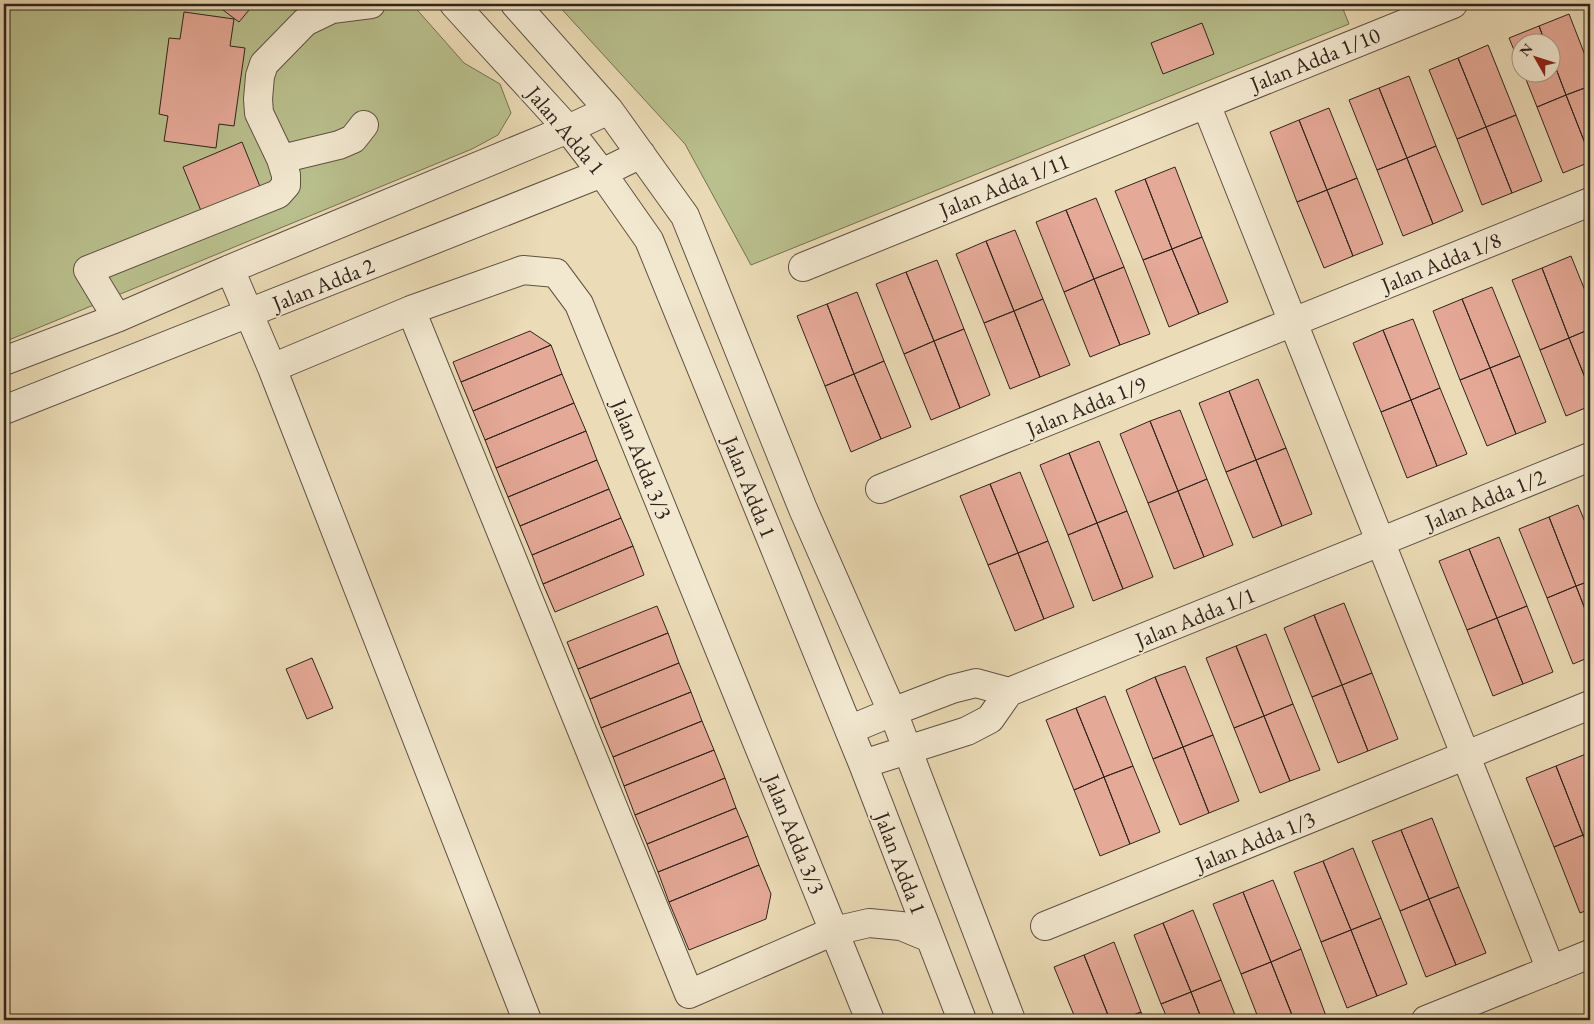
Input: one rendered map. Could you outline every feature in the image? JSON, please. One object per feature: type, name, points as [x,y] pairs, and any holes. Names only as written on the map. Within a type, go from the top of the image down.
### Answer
[{"type":"street","points":[[117,318],[88,270],[278,194],[286,185],[286,175],[281,159],[259,113],[260,76],[264,64],[305,22],[332,9],[371,4]]},
{"type":"street","name":"Jalan Adda 1","points":[[454,4],[568,128],[649,240],[863,764],[962,1020]]},
{"type":"street","name":"Jalan Adda 1","points":[[514,4],[609,110],[685,216],[803,510],[892,712],[1011,1020]]},
{"type":"street","name":"Jalan Adda 1/10","points":[[1206,104],[1453,4]]},
{"type":"street","points":[[1206,104],[1550,970]]},
{"type":"street","name":"Jalan Adda 1/11","points":[[803,267],[1206,104]]},
{"type":"street","points":[[4,361],[117,318],[609,110]]},
{"type":"street","points":[[281,159],[339,145],[353,139],[364,125]]},
{"type":"street","name":"Jalan Adda 2","points":[[4,410],[602,173],[641,154]]},
{"type":"street","name":"Jalan Adda 1/8","points":[[1293,322],[1590,202]]},
{"type":"street","points":[[230,269],[272,368],[527,1020]]},
{"type":"street","name":"Jalan Adda 3/3","points":[[272,368],[411,310],[522,270],[556,273],[579,304],[870,1020]]},
{"type":"street","points":[[411,310],[689,994],[834,931],[869,923],[901,926],[930,938]]},
{"type":"street","name":"Jalan Adda 1/9","points":[[880,489],[1293,322]]},
{"type":"street","name":"Jalan Adda 1/2","points":[[1380,542],[1590,457]]},
{"type":"street","name":"Jalan Adda 1/1","points":[[1009,692],[1380,542]]},
{"type":"street","points":[[849,730],[952,689],[976,683],[1009,692],[990,719],[967,731],[863,764]]},
{"type":"street","name":"Jalan Adda 1/3","points":[[1045,926],[1590,705]]},
{"type":"street","points":[[1426,1020],[1590,954]]},
{"type":"green space","points":[[4,4],[412,4],[464,63],[500,84],[511,113],[498,135],[472,149],[4,342]]},
{"type":"green space","points":[[557,4],[1341,4],[1349,24],[751,265],[685,144]]},
{"type":"building","points":[[215,4],[254,4],[239,22]]},
{"type":"building","points":[[184,12],[234,19],[230,46],[245,48],[234,126],[219,124],[216,148],[164,141],[168,116],[159,114],[169,38],[180,39]]},
{"type":"building","points":[[1569,14],[1590,68],[1590,86],[1566,95],[1561,82],[1562,32],[1541,32],[1539,26]]},
{"type":"building","points":[[1202,23],[1214,54],[1163,74],[1151,43]]},
{"type":"building","points":[[1539,26],[1541,32],[1524,32]]},
{"type":"building","points":[[1488,45],[1516,115],[1486,127],[1458,58]]},
{"type":"building","points":[[1458,58],[1486,127],[1457,139],[1429,70]]},
{"type":"building","points":[[1409,76],[1436,146],[1407,158],[1379,88]]},
{"type":"building","points":[[1527,82],[1561,82],[1566,95],[1537,107]]},
{"type":"building","points":[[1590,86],[1590,156],[1566,95]]},
{"type":"building","points":[[1379,88],[1407,158],[1377,170],[1349,100]]},
{"type":"building","points":[[1566,95],[1590,156],[1590,162],[1563,173],[1537,107]]},
{"type":"building","points":[[1329,108],[1357,178],[1327,190],[1299,120]]},
{"type":"building","points":[[1516,115],[1542,181],[1512,193],[1486,127]]},
{"type":"building","points":[[1299,120],[1327,190],[1297,202],[1270,132]]},
{"type":"building","points":[[1486,127],[1512,193],[1482,205],[1457,139]]},
{"type":"building","points":[[242,142],[263,194],[204,218],[183,167]]},
{"type":"building","points":[[1436,146],[1463,211],[1433,224],[1407,158]]},
{"type":"building","points":[[1407,158],[1433,224],[1403,236],[1377,170]]},
{"type":"building","points":[[1175,167],[1202,237],[1172,249],[1145,179]]},
{"type":"building","points":[[1357,178],[1383,244],[1353,256],[1327,190]]},
{"type":"building","points":[[1145,179],[1172,249],[1143,260],[1115,191]]},
{"type":"building","points":[[1327,190],[1353,256],[1324,268],[1297,202]]},
{"type":"building","points":[[1096,198],[1124,267],[1094,279],[1066,210]]},
{"type":"building","points":[[1066,210],[1094,279],[1064,292],[1036,222]]},
{"type":"building","points":[[1015,230],[1043,299],[1014,311],[986,241]]},
{"type":"building","points":[[1202,237],[1228,302],[1199,314],[1172,249]]},
{"type":"building","points":[[986,241],[1014,311],[984,323],[956,254]]},
{"type":"building","points":[[1172,249],[1199,314],[1169,327],[1143,260]]},
{"type":"building","points":[[1571,256],[1590,303],[1590,329],[1569,338],[1542,268]]},
{"type":"building","points":[[937,260],[964,329],[934,341],[906,272]]},
{"type":"building","points":[[1124,267],[1150,334],[1120,345],[1094,279]]},
{"type":"building","points":[[1542,268],[1569,338],[1540,350],[1512,280]]},
{"type":"building","points":[[906,272],[934,341],[904,354],[876,284]]},
{"type":"building","points":[[1094,279],[1120,345],[1090,357],[1064,292]]},
{"type":"building","points":[[1492,287],[1520,356],[1490,368],[1462,299]]},
{"type":"building","points":[[857,292],[884,361],[854,374],[827,304]]},
{"type":"building","points":[[1043,299],[1070,365],[1040,377],[1014,311]]},
{"type":"building","points":[[1462,299],[1490,368],[1460,380],[1433,311]]},
{"type":"building","points":[[827,304],[854,374],[825,386],[797,316]]},
{"type":"building","points":[[1014,311],[1040,377],[1010,389],[984,323]]},
{"type":"building","points":[[1413,319],[1440,388],[1411,400],[1383,330]]},
{"type":"building","points":[[964,329],[990,395],[960,408],[934,341]]},
{"type":"building","points":[[1590,329],[1590,390],[1569,338]]},
{"type":"building","points":[[1383,330],[1411,400],[1381,412],[1353,343]]},
{"type":"building","points":[[530,331],[551,345],[461,382],[453,362]]},
{"type":"building","points":[[1569,338],[1590,390],[1590,406],[1566,416],[1540,350]]},
{"type":"building","points":[[934,341],[960,408],[931,420],[904,354]]},
{"type":"building","points":[[551,345],[562,374],[473,411],[461,382]]},
{"type":"building","points":[[1520,356],[1546,422],[1516,434],[1490,368]]},
{"type":"building","points":[[884,361],[911,427],[881,439],[854,374]]},
{"type":"building","points":[[1490,368],[1516,434],[1487,446],[1460,380]]},
{"type":"building","points":[[562,374],[574,403],[485,440],[473,411]]},
{"type":"building","points":[[854,374],[881,439],[851,452],[825,386]]},
{"type":"building","points":[[1258,379],[1286,448],[1256,460],[1229,391]]},
{"type":"building","points":[[1440,388],[1467,454],[1437,466],[1411,400]]},
{"type":"building","points":[[1229,391],[1256,460],[1226,472],[1199,403]]},
{"type":"building","points":[[1411,400],[1437,466],[1407,478],[1381,412]]},
{"type":"building","points":[[574,403],[586,431],[496,468],[485,440]]},
{"type":"building","points":[[1180,410],[1207,479],[1178,491],[1150,421]]},
{"type":"building","points":[[1150,421],[1178,491],[1148,503],[1120,434]]},
{"type":"building","points":[[586,431],[597,460],[508,497],[496,468]]},
{"type":"building","points":[[1099,441],[1127,511],[1097,523],[1069,453]]},
{"type":"building","points":[[1286,448],[1312,514],[1282,526],[1256,460]]},
{"type":"building","points":[[1069,453],[1097,523],[1068,535],[1040,465]]},
{"type":"building","points":[[597,460],[609,489],[520,526],[508,497]]},
{"type":"building","points":[[1256,460],[1282,526],[1253,538],[1226,472]]},
{"type":"building","points":[[1020,472],[1048,541],[1018,553],[990,484]]},
{"type":"building","points":[[1207,479],[1233,545],[1204,557],[1178,491]]},
{"type":"building","points":[[990,484],[1018,553],[988,565],[960,496]]},
{"type":"building","points":[[609,489],[621,518],[532,555],[520,526]]},
{"type":"building","points":[[1178,491],[1204,557],[1174,569],[1148,503]]},
{"type":"building","points":[[1578,505],[1590,534],[1590,581],[1576,586],[1549,517]]},
{"type":"building","points":[[1127,511],[1153,577],[1123,589],[1097,523]]},
{"type":"building","points":[[1549,517],[1576,586],[1547,598],[1519,529]]},
{"type":"building","points":[[621,518],[633,546],[543,584],[532,555]]},
{"type":"building","points":[[1097,523],[1123,589],[1093,601],[1068,535]]},
{"type":"building","points":[[1499,537],[1527,606],[1497,618],[1469,549]]},
{"type":"building","points":[[1048,541],[1074,607],[1044,619],[1018,553]]},
{"type":"building","points":[[633,546],[644,575],[555,612],[543,584]]},
{"type":"building","points":[[1469,549],[1497,618],[1467,630],[1439,561]]},
{"type":"building","points":[[1018,553],[1044,619],[1015,631],[988,565]]},
{"type":"building","points":[[1590,581],[1590,622],[1576,586]]},
{"type":"building","points":[[1576,586],[1590,622],[1590,657],[1573,664],[1547,598]]},
{"type":"building","points":[[1344,603],[1372,673],[1342,685],[1314,615]]},
{"type":"building","points":[[657,606],[668,633],[578,669],[567,642]]},
{"type":"building","points":[[1527,606],[1553,672],[1523,684],[1497,618]]},
{"type":"building","points":[[1314,615],[1342,685],[1312,697],[1284,628]]},
{"type":"building","points":[[1497,618],[1523,684],[1493,696],[1467,630]]},
{"type":"building","points":[[668,633],[679,663],[590,699],[578,669]]},
{"type":"building","points":[[1266,634],[1293,704],[1264,716],[1236,646]]},
{"type":"building","points":[[1236,646],[1264,716],[1234,728],[1206,658]]},
{"type":"building","points":[[312,658],[333,708],[307,719],[286,669]]},
{"type":"building","points":[[679,663],[691,692],[601,728],[590,699]]},
{"type":"building","points":[[1185,666],[1213,735],[1183,747],[1155,677]]},
{"type":"building","points":[[1372,673],[1398,739],[1368,751],[1342,685]]},
{"type":"building","points":[[1155,677],[1183,747],[1153,759],[1126,690]]},
{"type":"building","points":[[1342,685],[1368,751],[1338,763],[1312,697]]},
{"type":"building","points":[[691,692],[702,721],[613,757],[601,728]]},
{"type":"building","points":[[1105,696],[1133,766],[1104,777],[1076,708]]},
{"type":"building","points":[[1293,704],[1320,770],[1290,781],[1264,716]]},
{"type":"building","points":[[1076,708],[1104,777],[1074,790],[1046,720]]},
{"type":"building","points":[[1264,716],[1290,781],[1260,793],[1234,728]]},
{"type":"building","points":[[702,721],[714,750],[624,786],[613,757]]},
{"type":"building","points":[[1213,735],[1239,801],[1209,813],[1183,747]]},
{"type":"building","points":[[1183,747],[1209,813],[1180,825],[1153,759]]},
{"type":"building","points":[[714,750],[725,778],[635,815],[624,786]]},
{"type":"building","points":[[1586,754],[1590,765],[1590,832],[1583,835],[1556,766]]},
{"type":"building","points":[[1133,766],[1160,832],[1130,844],[1104,777]]},
{"type":"building","points":[[1556,766],[1583,835],[1554,847],[1526,778]]},
{"type":"building","points":[[1104,777],[1130,844],[1100,856],[1074,790]]},
{"type":"building","points":[[725,778],[736,808],[647,844],[635,815]]},
{"type":"building","points":[[736,808],[748,836],[658,872],[647,844]]},
{"type":"building","points":[[1432,818],[1459,887],[1429,899],[1401,830]]},
{"type":"building","points":[[1401,830],[1429,899],[1400,911],[1372,841]]},
{"type":"building","points":[[1590,832],[1590,852],[1583,835]]},
{"type":"building","points":[[1583,835],[1590,852],[1590,909],[1580,913],[1554,847]]},
{"type":"building","points":[[748,836],[759,865],[669,902],[658,872]]},
{"type":"building","points":[[1353,848],[1381,918],[1351,930],[1323,861]]},
{"type":"building","points":[[1323,861],[1351,930],[1321,942],[1294,872]]},
{"type":"building","points":[[759,865],[771,894],[766,919],[689,950],[669,902]]},
{"type":"building","points":[[1273,880],[1301,949],[1271,962],[1243,892]]},
{"type":"building","points":[[1459,887],[1486,953],[1456,965],[1429,899]]},
{"type":"building","points":[[1243,892],[1271,962],[1241,974],[1213,904]]},
{"type":"building","points":[[1429,899],[1456,965],[1426,977],[1400,911]]},
{"type":"building","points":[[1193,910],[1221,980],[1191,992],[1163,923]]},
{"type":"building","points":[[1381,918],[1407,984],[1377,996],[1351,930]]},
{"type":"building","points":[[1163,923],[1191,992],[1161,1004],[1134,935]]},
{"type":"building","points":[[1351,930],[1377,996],[1347,1008],[1321,942]]},
{"type":"building","points":[[1114,942],[1141,1012],[1121,1020],[1110,1020],[1084,955]]},
{"type":"building","points":[[1301,949],[1326,1016],[1315,1020],[1294,1020],[1271,962]]},
{"type":"building","points":[[1084,955],[1110,1020],[1076,1020],[1054,967]]},
{"type":"building","points":[[1271,962],[1294,1020],[1259,1020],[1241,974]]},
{"type":"building","points":[[1221,980],[1237,1020],[1202,1020],[1191,992]]},
{"type":"building","points":[[1191,992],[1202,1020],[1168,1020],[1161,1004]]},
{"type":"building","points":[[1141,1012],[1145,1020],[1121,1020]]}]
